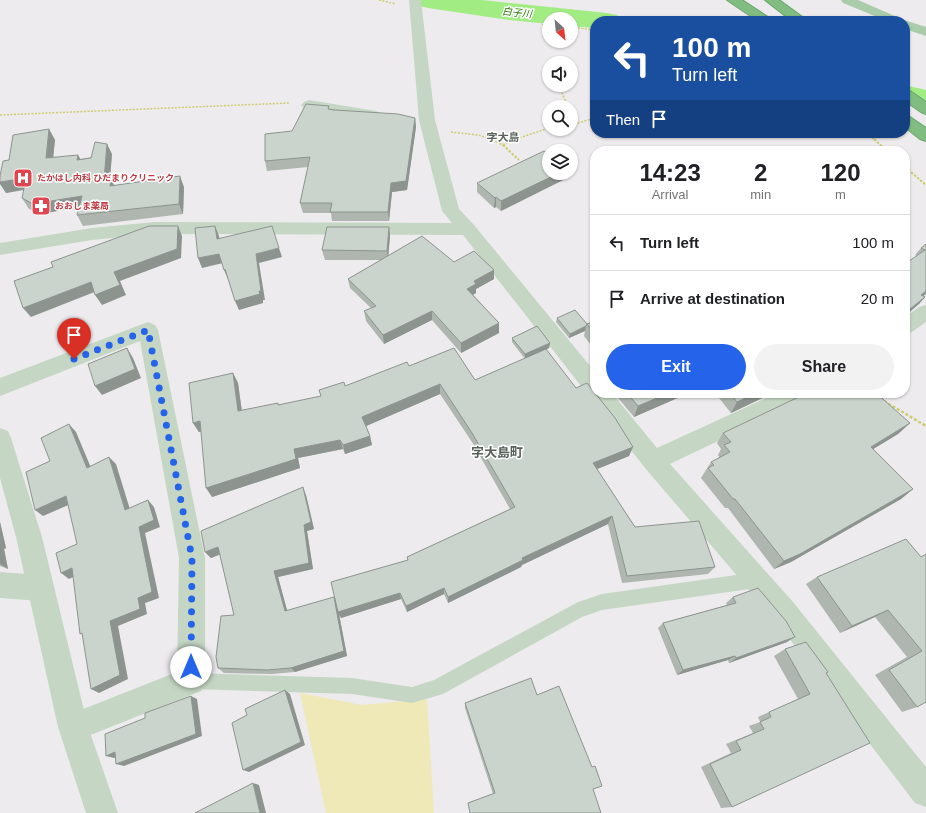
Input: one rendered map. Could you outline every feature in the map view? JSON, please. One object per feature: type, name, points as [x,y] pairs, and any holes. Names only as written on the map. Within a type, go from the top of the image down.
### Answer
[{"type":"highway","points":[[733,0],[760,16]]},
{"type":"highway","points":[[740,0],[761,16]]},
{"type":"highway","points":[[771,0],[794,16]]},
{"type":"highway","points":[[776,0],[790,13]]},
{"type":"highway","points":[[910,98],[926,109]]},
{"type":"highway","points":[[910,124],[926,136]]},
{"type":"main road","points":[[847,0],[886,16]]},
{"type":"main road","points":[[910,26],[926,32]]},
{"type":"street","points":[[416,3],[422,123],[451,211],[468,228],[590,382]]},
{"type":"street","points":[[309,105],[387,117]]},
{"type":"street","points":[[0,249],[92,234],[154,228],[468,228]]},
{"type":"street","points":[[910,323],[926,312]]},
{"type":"street","points":[[0,387],[148,330],[192,558],[191,682],[73,727]]},
{"type":"street","points":[[603,398],[653,461],[789,617],[926,792]]},
{"type":"street","points":[[653,461],[787,398]]},
{"type":"street","points":[[0,438],[29,537],[73,727],[102,813]]},
{"type":"street","points":[[0,585],[41,588]]},
{"type":"lane","points":[[191,682],[352,686],[412,695],[437,688],[584,608],[602,602],[757,580]]},
{"type":"path","points":[[578,28],[590,29]]},
{"type":"path","points":[[0,115],[280,102],[309,105]]},
{"type":"path","points":[[578,123],[590,120]]},
{"type":"path","points":[[422,123],[489,137],[503,145],[519,160]]},
{"type":"path","points":[[503,145],[542,131]]},
{"type":"path","points":[[873,138],[881,146]]},
{"type":"path","points":[[910,171],[926,185]]},
{"type":"path","points":[[883,400],[926,426]]},
{"type":"shaded area","points":[[300,693],[362,705],[427,699],[434,813],[326,813]]},
{"type":"building","points":[[306,104],[329,106],[328,109],[335,110],[398,114],[415,118],[406,181],[391,183],[388,212],[330,212],[332,203],[300,203],[310,157],[265,161],[265,134],[292,131]]},
{"type":"building","points":[[49,129],[46,158],[78,155],[77,160],[91,158],[95,142],[107,144],[104,180],[111,179],[110,186],[180,176],[179,204],[77,215],[82,196],[33,204],[22,198],[26,178],[0,182],[3,161],[9,160],[13,135]]},
{"type":"building","points":[[542,152],[542,180],[544,180],[501,201],[477,183]]},
{"type":"building","points":[[149,226],[178,226],[177,249],[114,272],[120,285],[95,295],[91,282],[23,308],[14,281],[53,267],[51,262]]},
{"type":"building","points":[[215,226],[217,239],[272,226],[279,248],[256,254],[261,291],[259,291],[260,294],[235,301],[219,254],[198,258],[195,228]]},
{"type":"building","points":[[327,227],[389,227],[387,251],[322,250]]},
{"type":"building","points":[[422,236],[454,262],[474,251],[494,270],[474,281],[476,284],[467,289],[499,323],[461,343],[432,311],[383,335],[364,311],[376,306],[348,279]]},
{"type":"building","points":[[926,244],[926,291],[921,295],[925,297],[910,309],[910,260],[925,250],[921,248]]},
{"type":"building","points":[[575,310],[587,324],[586,326],[570,334],[557,318]]},
{"type":"building","points":[[537,326],[550,343],[525,354],[512,338]]},
{"type":"building","points":[[127,348],[135,369],[95,386],[88,364]]},
{"type":"building","points":[[454,348],[475,380],[546,349],[576,388],[587,383],[590,387],[590,398],[599,398],[615,418],[633,447],[593,463],[635,527],[699,521],[715,567],[627,576],[612,516],[522,558],[523,560],[448,597],[444,588],[406,606],[400,593],[338,612],[331,582],[408,560],[407,557],[515,507],[472,433],[440,384],[362,417],[370,436],[343,445],[340,440],[294,449],[296,459],[206,488],[200,421],[193,423],[189,383],[233,373],[238,411],[278,403],[278,405],[321,396],[319,390],[344,382],[345,386],[407,362],[409,366]]},
{"type":"building","points":[[631,398],[657,398],[638,406]]},
{"type":"building","points":[[734,398],[746,398],[737,402]]},
{"type":"building","points":[[796,398],[882,398],[910,423],[871,447],[913,489],[800,554],[784,561],[735,499],[733,499],[708,468],[714,465],[711,462],[730,452],[724,445],[731,442],[723,433]]},
{"type":"building","points":[[69,424],[87,468],[109,457],[125,510],[148,500],[154,520],[139,527],[152,592],[138,598],[140,609],[110,621],[120,675],[91,689],[82,633],[80,634],[72,568],[61,573],[56,553],[77,544],[66,496],[35,510],[26,472],[50,461],[41,438]]},
{"type":"building","points":[[303,487],[311,522],[304,525],[309,563],[274,571],[285,611],[334,597],[344,651],[291,668],[267,670],[218,668],[216,657],[221,616],[234,615],[218,547],[205,552],[201,531]]},
{"type":"building","points":[[906,539],[921,557],[926,554],[926,702],[917,707],[889,670],[922,651],[888,610],[852,626],[817,577]]},
{"type":"building","points":[[758,588],[786,621],[795,637],[736,658],[735,656],[683,670],[663,623],[736,603],[733,597]]},
{"type":"building","points":[[806,642],[828,672],[826,673],[870,743],[732,807],[710,764],[741,750],[736,741],[764,729],[760,722],[771,717],[769,712],[810,694],[785,649]]},
{"type":"building","points":[[531,678],[537,695],[559,686],[592,767],[595,766],[602,786],[593,789],[601,813],[470,813],[468,803],[495,793],[465,703]]},
{"type":"building","points":[[285,690],[301,742],[243,770],[232,723],[247,715],[245,709]]},
{"type":"building","points":[[191,696],[196,734],[116,764],[115,752],[106,756],[105,734],[145,718],[145,713]]},
{"type":"building","points":[[253,783],[260,813],[195,813]]},
{"type":"waterway","name":"白子川","points":[[428,0],[509,12],[590,19]]},
{"type":"waterway","name":"白子川","points":[[910,95],[926,100]]},
{"type":"place","name":"たかはし内科 ひだまりクリニック","points":[[23,178]]},
{"type":"place","name":"おおしま薬局","points":[[41,206]]},
{"type":"district","name":"字大島","points":[[503,137]]},
{"type":"district","name":"字大島町","points":[[497,452]]},
{"type":"route","points":[[74,359],[148,330],[153,348],[192,558],[191,667]]}]
